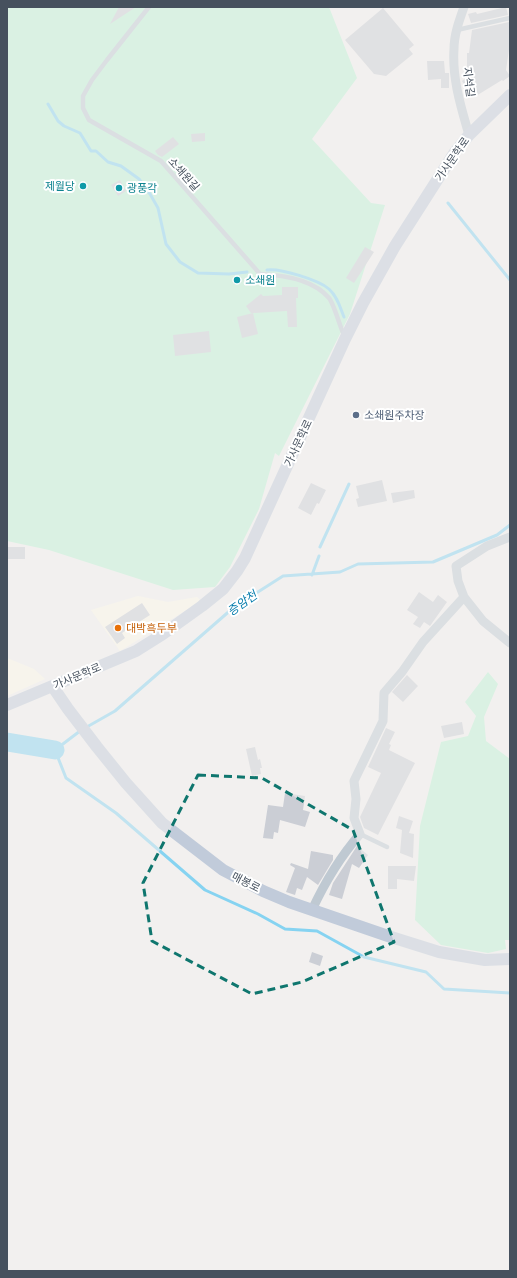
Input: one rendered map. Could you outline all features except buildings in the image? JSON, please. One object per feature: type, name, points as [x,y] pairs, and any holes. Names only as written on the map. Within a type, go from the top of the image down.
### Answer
[{"type":"main road","name":"가사문학로","points":[[7,705],[136,651],[202,606],[230,581],[238,571],[345,339],[373,284],[395,246],[455,152],[469,135],[510,95]]},
{"type":"main road","name":"매봉로","points":[[53,687],[97,747],[162,823],[223,870],[263,891],[312,910],[439,952],[485,960],[510,959]]},
{"type":"street","name":"지석길","points":[[464,7],[456,30],[454,50],[456,92],[469,135]]},
{"type":"street","points":[[510,537],[487,546],[456,566],[458,581],[464,597],[483,621],[510,643]]},
{"type":"street","points":[[312,910],[323,886],[346,851],[360,834],[354,818],[356,799],[354,781],[383,720],[384,693],[424,642],[464,597]]},
{"type":"lane","name":"소쇄원길","points":[[149,7],[92,80],[83,96],[83,108],[89,120],[161,161],[260,274],[277,275],[317,287],[330,299],[345,339]]},
{"type":"lane","points":[[456,30],[510,18]]},
{"type":"lane","points":[[360,834],[387,847]]},
{"type":"highlighted area","points":[[198,775],[262,778],[353,830],[394,942],[302,982],[252,994],[152,941],[143,883]]},
{"type":"shaded area","points":[[138,596],[168,602],[197,597],[201,601],[120,651],[91,610]]},
{"type":"shaded area","points":[[7,658],[34,669],[45,679],[7,696]]},
{"type":"green space","points":[[7,7],[329,7],[357,78],[312,139],[371,203],[385,205],[350,314],[279,456],[275,453],[259,509],[230,567],[215,587],[173,590],[49,550],[7,541]]},
{"type":"green space","points":[[488,672],[498,684],[484,717],[486,741],[510,759],[510,940],[505,940],[506,949],[488,953],[441,945],[415,920],[420,826],[441,742],[468,736],[476,716],[465,702]]},
{"type":"waterway","points":[[48,104],[58,121],[64,126],[80,133],[91,151],[96,151],[108,162],[121,166],[139,179],[158,208],[166,244],[180,262],[198,273],[229,274],[247,272]]},
{"type":"waterway","points":[[448,203],[510,280]]},
{"type":"waterway","points":[[267,270],[290,273],[317,282],[329,289],[338,302],[344,317]]},
{"type":"waterway","points":[[320,547],[349,484]]},
{"type":"waterway","name":"증암천","points":[[85,728],[115,711],[233,608],[283,576],[340,572],[358,564],[433,562],[497,535],[510,525]]},
{"type":"waterway","points":[[312,575],[319,556]]},
{"type":"waterway","points":[[80,731],[55,750],[66,778],[116,813],[205,890],[258,914],[285,929],[317,931],[364,957],[426,972],[444,989],[510,993]]},
{"type":"waterway","name":"증암천","points":[[7,742],[55,750]]},
{"type":"place","name":"제월당","points":[[83,186]]},
{"type":"place","name":"광풍각","points":[[119,188]]},
{"type":"place","name":"소쇄원","points":[[237,280]]},
{"type":"place","name":"소쇄원주차장","points":[[356,415]]},
{"type":"place","name":"대박흑두부","points":[[118,628]]}]
